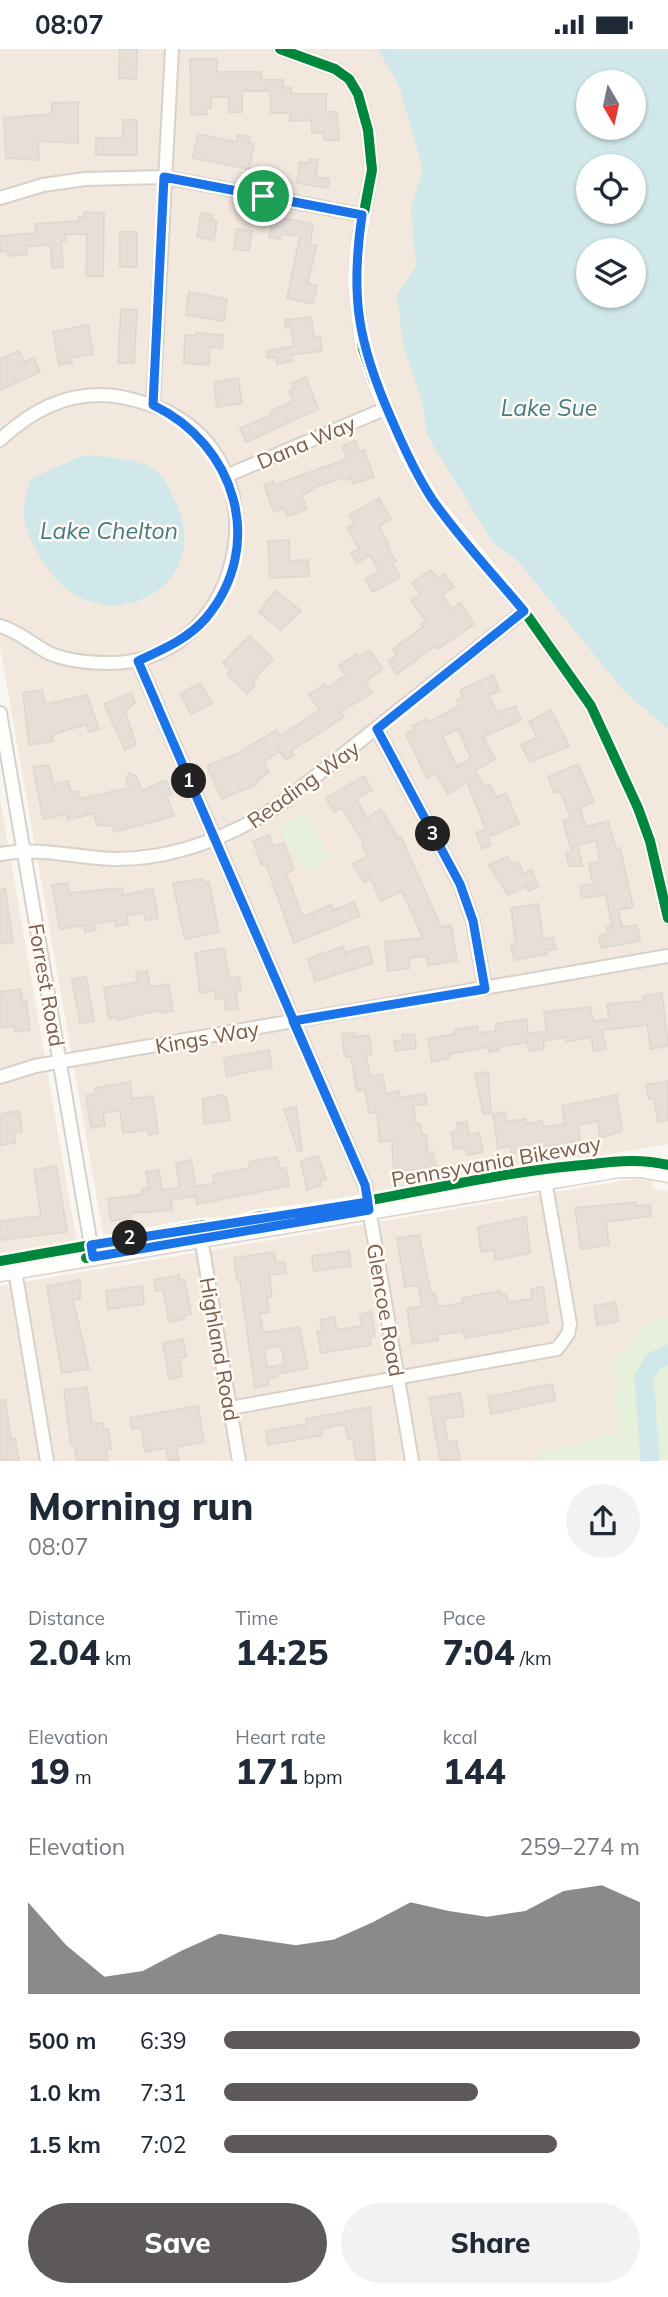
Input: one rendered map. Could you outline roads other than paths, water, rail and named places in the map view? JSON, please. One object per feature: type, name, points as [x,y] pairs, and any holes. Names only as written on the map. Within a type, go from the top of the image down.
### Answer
[{"type":"street","points":[[153,405],[172,49]]},
{"type":"street","points":[[280,49],[335,69],[349,79],[358,94],[368,130],[372,170],[357,250],[357,314],[363,349],[407,456],[433,499],[524,611],[591,706],[639,808],[650,841],[668,918]]},
{"type":"street","points":[[0,198],[43,185],[85,179],[164,177],[362,215]]},
{"type":"street","points":[[0,440],[35,411],[64,399],[89,395],[110,396],[153,405],[176,416],[196,432],[212,451],[226,476],[235,505],[237,533],[233,563],[223,590],[206,617],[189,634],[138,661],[77,661],[52,654],[0,626]]},
{"type":"street","name":"Dana Way","points":[[226,476],[387,408]]},
{"type":"street","name":"Reading Way","points":[[0,854],[23,850],[113,859],[143,857],[215,841],[278,806],[524,611]]},
{"type":"street","name":"Glencoe Road","points":[[138,661],[365,1185],[412,1461]]},
{"type":"street","name":"Forrest Road","points":[[0,713],[93,1257]]},
{"type":"street","points":[[377,729],[460,884],[473,921],[485,989]]},
{"type":"street","name":"Kings Way","points":[[0,1067],[60,1062],[668,956]]},
{"type":"street","name":"Kings Way","points":[[0,1077],[35,1066]]},
{"type":"street","points":[[47,1461],[7,1272],[545,1180],[630,1168],[668,1174]]},
{"type":"street","points":[[230,1408],[549,1352],[563,1343],[570,1324],[545,1180]]},
{"type":"street","name":"Highland Road","points":[[201,1238],[239,1461]]},
{"type":"water","name":"Lake Sue","points":[[378,49],[668,49],[668,729],[624,691],[517,560],[493,543],[427,435],[422,401],[403,344],[397,295],[416,266],[411,208],[423,169],[399,86]]},
{"type":"water","name":"Lake Chelton","points":[[93,455],[141,463],[159,473],[175,501],[184,532],[181,560],[167,582],[146,598],[121,605],[93,602],[67,589],[44,563],[31,541],[25,523],[25,504],[31,479],[79,457]]},
{"type":"waterway","points":[[650,1461],[644,1377],[653,1362],[668,1354]]}]
